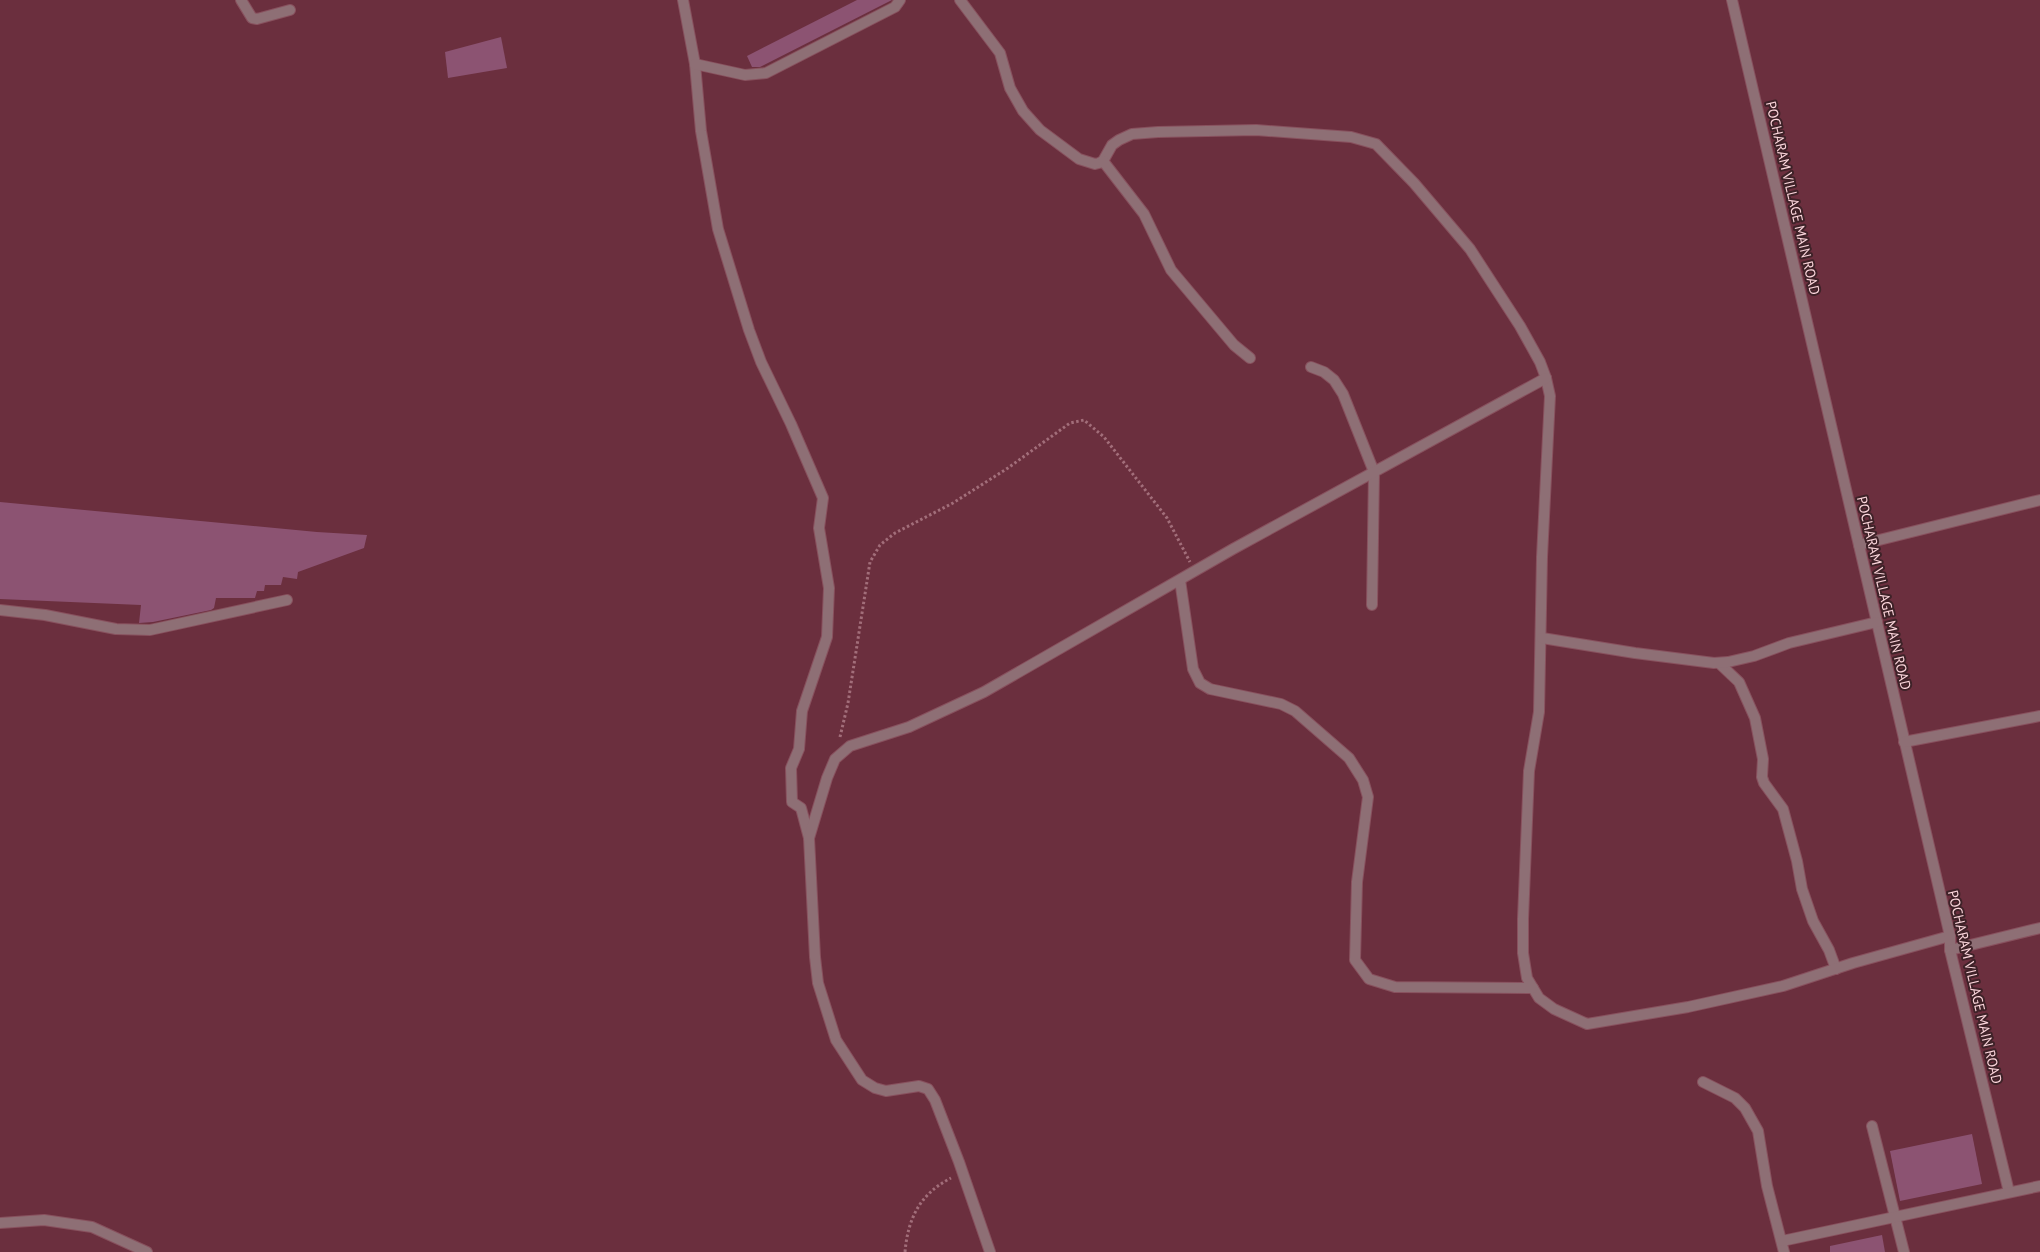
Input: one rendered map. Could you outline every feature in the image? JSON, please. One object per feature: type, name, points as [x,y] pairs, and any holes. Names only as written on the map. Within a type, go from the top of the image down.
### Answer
[{"type":"street","points":[[240,0],[252,18],[290,10]]},
{"type":"street","points":[[683,0],[695,64],[701,132],[718,229],[760,362],[798,440],[823,498],[819,528],[829,588],[827,637],[802,711],[799,749],[791,768],[792,802],[801,808],[809,838],[814,956],[820,990],[836,1040],[862,1080],[875,1088],[886,1091],[919,1086],[928,1089],[935,1100],[963,1172],[990,1252]]},
{"type":"street","points":[[695,64],[745,75],[766,73],[895,7],[900,0]]},
{"type":"street","points":[[960,0],[1000,53],[1010,88],[1023,111],[1040,130],[1080,159],[1095,164],[1103,161],[1112,145],[1119,140],[1132,134],[1158,132],[1256,130],[1351,137],[1376,144],[1414,183],[1470,250],[1520,326],[1540,362],[1550,396],[1542,557],[1542,638],[1539,712],[1529,770],[1524,881],[1523,953],[1527,978],[1540,998],[1554,1009],[1587,1024],[1688,1007],[1783,986],[1950,936]]},
{"type":"street","name":"POCHARAM VILLAGE MAIN ROAD","points":[[1732,0],[1950,936],[1950,950],[2009,1192]]},
{"type":"street","points":[[1103,161],[1144,214],[1171,270],[1234,345],[1250,358]]},
{"type":"street","points":[[1311,367],[1324,372],[1334,380],[1343,394],[1374,472],[1372,606]]},
{"type":"street","points":[[809,838],[827,778],[836,759],[850,746],[909,727],[984,692],[1195,571],[1546,378]]},
{"type":"street","points":[[1859,545],[2040,500]]},
{"type":"street","points":[[1180,580],[1193,669],[1200,683],[1210,689],[1281,704],[1294,711],[1349,758],[1363,780],[1368,797],[1357,882],[1355,960],[1369,979],[1395,987],[1533,988]]},
{"type":"street","points":[[0,610],[44,615],[116,629],[150,630],[287,600]]},
{"type":"street","points":[[1542,638],[1635,653],[1728,662],[1754,656],[1789,642],[1877,622]]},
{"type":"street","points":[[1719,662],[1739,682],[1755,718],[1763,759],[1762,777],[1764,783],[1783,809],[1797,861],[1802,890],[1813,921],[1829,950],[1836,969]]},
{"type":"street","points":[[1904,742],[2040,716]]},
{"type":"street","points":[[1950,950],[2040,928]]},
{"type":"street","points":[[1703,1082],[1740,1103],[1745,1108],[1758,1131],[1767,1186],[1784,1252]]},
{"type":"street","points":[[1872,1126],[1904,1252]]},
{"type":"street","points":[[1782,1241],[2040,1186]]},
{"type":"street","points":[[0,1222],[44,1220],[92,1227],[147,1252]]},
{"type":"path","points":[[836,759],[848,703],[870,562],[880,545],[895,533],[953,503],[1008,468],[1070,423],[1084,420],[1104,437],[1167,518],[1195,571]]},
{"type":"path","points":[[905,1252],[907,1235],[916,1208],[936,1186],[963,1172]]},
{"type":"building","points":[[857,0],[892,0],[760,67],[752,67],[747,56]]},
{"type":"building","points":[[501,37],[507,68],[448,78],[445,52]]},
{"type":"building","points":[[0,502],[367,535],[364,548],[298,572],[297,579],[283,577],[281,585],[265,585],[264,591],[257,591],[255,598],[216,598],[214,608],[211,610],[153,622],[139,623],[141,605],[0,599]]},
{"type":"building","points":[[1972,1134],[1982,1184],[1900,1201],[1890,1151]]},
{"type":"building","points":[[1882,1235],[1885,1252],[1830,1252],[1830,1246]]}]
